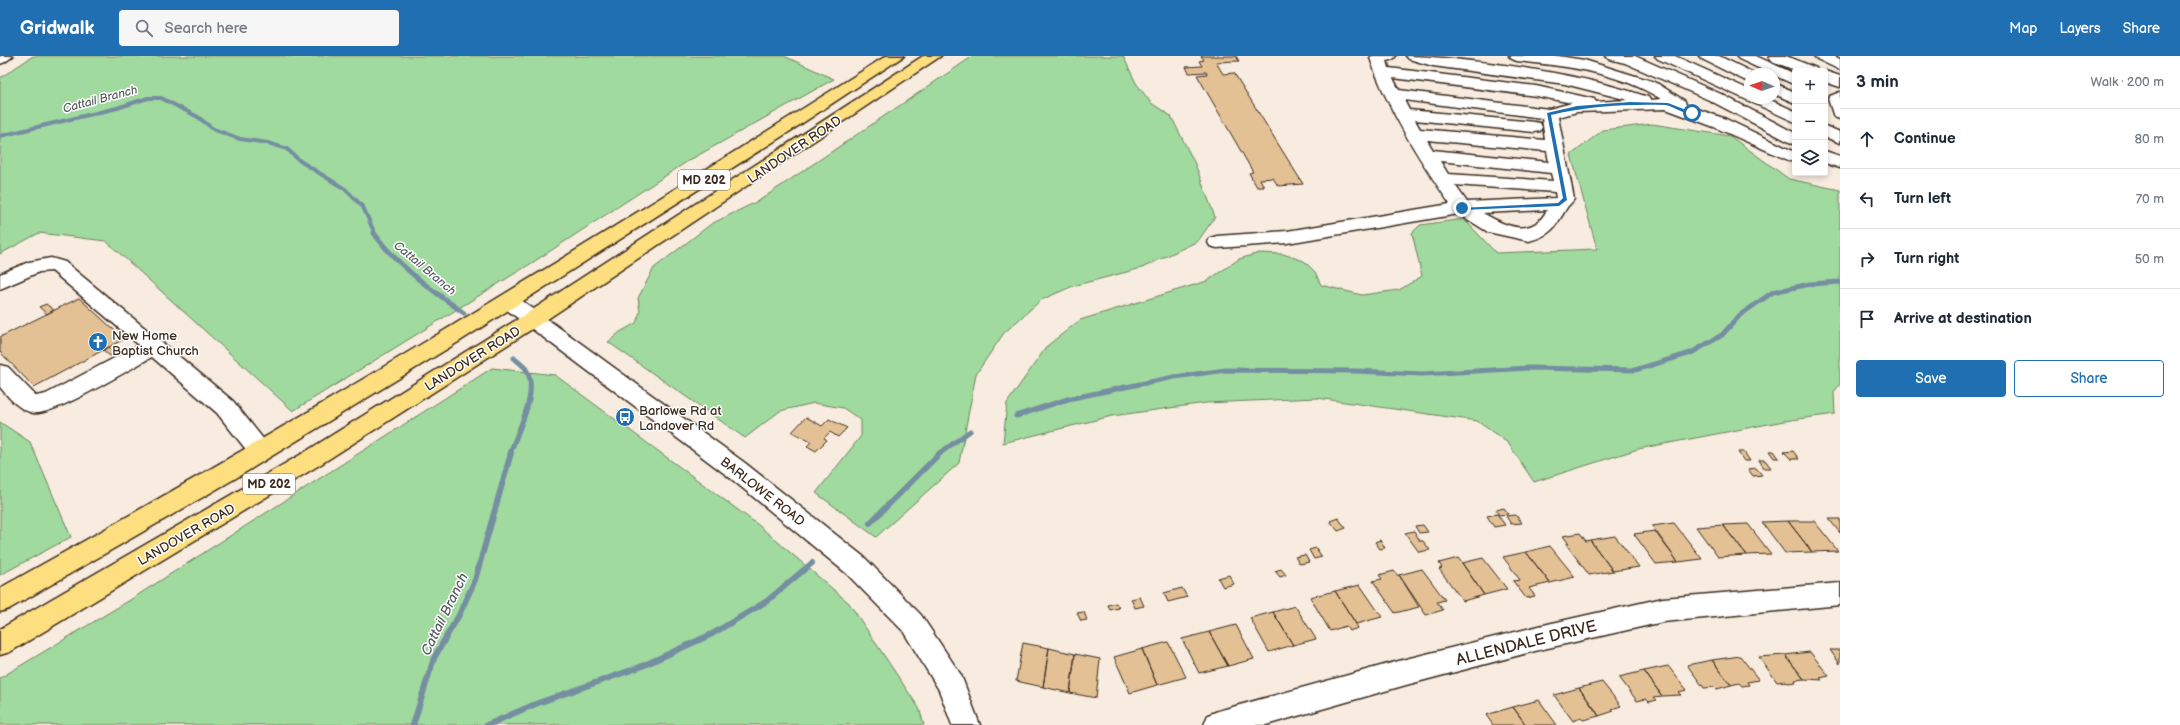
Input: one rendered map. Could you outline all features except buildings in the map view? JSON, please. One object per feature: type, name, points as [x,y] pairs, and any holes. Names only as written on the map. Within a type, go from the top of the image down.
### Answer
[{"type":"main road","name":"LANDOVER ROAD","points":[[0,602],[260,452],[510,302],[896,56]]},
{"type":"main road","name":"LANDOVER ROAD","points":[[0,643],[313,458],[533,319],[933,56]]},
{"type":"street","points":[[0,59],[5,56]]},
{"type":"street","points":[[1414,56],[1433,61],[1527,73],[1613,89],[1651,104]]},
{"type":"street","points":[[1518,56],[1536,91],[1550,122],[1561,195],[1549,224],[1529,235],[1495,228],[1462,208],[1442,179],[1393,94],[1385,64],[1536,91],[1603,106]]},
{"type":"street","points":[[1518,56],[1586,65],[1649,86],[1692,113]]},
{"type":"street","points":[[1614,56],[1629,58],[1715,97],[1792,138]]},
{"type":"street","points":[[1663,56],[1744,93]]},
{"type":"street","points":[[1707,56],[1744,74]]},
{"type":"street","points":[[1744,56],[1792,79]]},
{"type":"street","points":[[1772,56],[1803,68]]},
{"type":"street","points":[[1822,56],[1840,65]]},
{"type":"street","points":[[1828,77],[1840,82]]},
{"type":"street","points":[[1780,91],[1792,97]]},
{"type":"street","points":[[1393,94],[1550,122]]},
{"type":"street","points":[[1404,114],[1550,122],[1577,107],[1668,104],[1756,138],[1792,156]]},
{"type":"street","points":[[1766,104],[1792,116]]},
{"type":"street","points":[[1828,113],[1840,118]]},
{"type":"street","points":[[1828,132],[1840,138]]},
{"type":"street","points":[[1415,134],[1554,146]]},
{"type":"street","points":[[1427,155],[1558,168]]},
{"type":"street","points":[[1828,158],[1840,164]]},
{"type":"street","points":[[1828,168],[1840,167]]},
{"type":"street","points":[[1442,179],[1561,195]]},
{"type":"street","points":[[1217,242],[1287,237],[1462,208],[1561,195]]},
{"type":"street","points":[[0,282],[35,266],[50,264],[58,266],[225,407],[260,452]]},
{"type":"street","name":"BARLOWE ROAD","points":[[510,302],[737,470],[855,565],[912,623],[951,684],[966,725]]},
{"type":"street","points":[[0,373],[25,400],[35,405],[52,401],[153,347]]},
{"type":"street","name":"ALLENDALE DRIVE","points":[[1218,725],[1406,672],[1539,638],[1663,610],[1840,594]]},
{"type":"green space","points":[[33,56],[784,56],[834,79],[688,161],[535,261],[293,411],[106,241],[39,233],[0,254],[0,78]]},
{"type":"green space","points":[[973,56],[1123,56],[1136,83],[1151,103],[1171,116],[1195,164],[1215,217],[1198,241],[1142,268],[1073,286],[1041,300],[1004,333],[976,374],[959,463],[876,537],[816,493],[861,436],[861,420],[843,408],[814,403],[780,411],[745,438],[608,342],[620,332],[636,323],[640,312],[638,298],[654,268],[711,224],[760,200]]},
{"type":"green space","points":[[1652,124],[1730,136],[1789,179],[1840,190],[1840,384],[1834,392],[1835,414],[1784,421],[1638,449],[1534,482],[1508,443],[1477,421],[1317,398],[1206,403],[1112,416],[1003,443],[1007,403],[1047,346],[1080,320],[1207,281],[1239,259],[1259,253],[1283,254],[1304,261],[1315,272],[1321,285],[1362,295],[1399,290],[1422,276],[1412,233],[1420,225],[1464,219],[1496,253],[1597,249],[1571,155],[1603,130]]},
{"type":"green space","points":[[492,368],[555,375],[757,524],[849,603],[919,708],[924,725],[0,725],[0,678],[130,600]]},
{"type":"green space","points":[[0,422],[30,442],[71,537],[0,575]]},
{"type":"waterway","name":"Cattail Branch","points":[[0,136],[117,108],[148,98],[161,98],[198,117],[213,129],[240,139],[268,143],[287,149],[300,161],[345,189],[363,207],[375,234]]},
{"type":"waterway","name":"Cattail Branch","points":[[374,233],[404,267],[464,313]]},
{"type":"waterway","points":[[1016,416],[1068,399],[1174,377],[1226,370],[1356,371],[1422,374],[1529,368],[1635,370],[1691,353],[1722,335],[1740,315],[1773,292],[1810,284],[1840,282]]},
{"type":"waterway","name":"Cattail Branch","points":[[510,454],[526,412],[530,389],[530,378],[526,369],[514,358]]},
{"type":"waterway","points":[[939,454],[970,431]]},
{"type":"waterway","name":"Cattail Branch","points":[[413,725],[434,658],[459,615],[475,580],[511,453]]},
{"type":"waterway","points":[[870,523],[939,454]]},
{"type":"waterway","points":[[487,725],[538,703],[640,667],[712,634],[767,601],[812,563]]},
{"type":"place","name":"New Home Baptist Church","points":[[98,342]]},
{"type":"place","name":"Barlowe Rd at Landover Rd","points":[[625,417]]},
{"type":"route","points":[[1462,208],[1559,204],[1565,199],[1549,114],[1577,107],[1630,104],[1668,104],[1692,113]]}]
